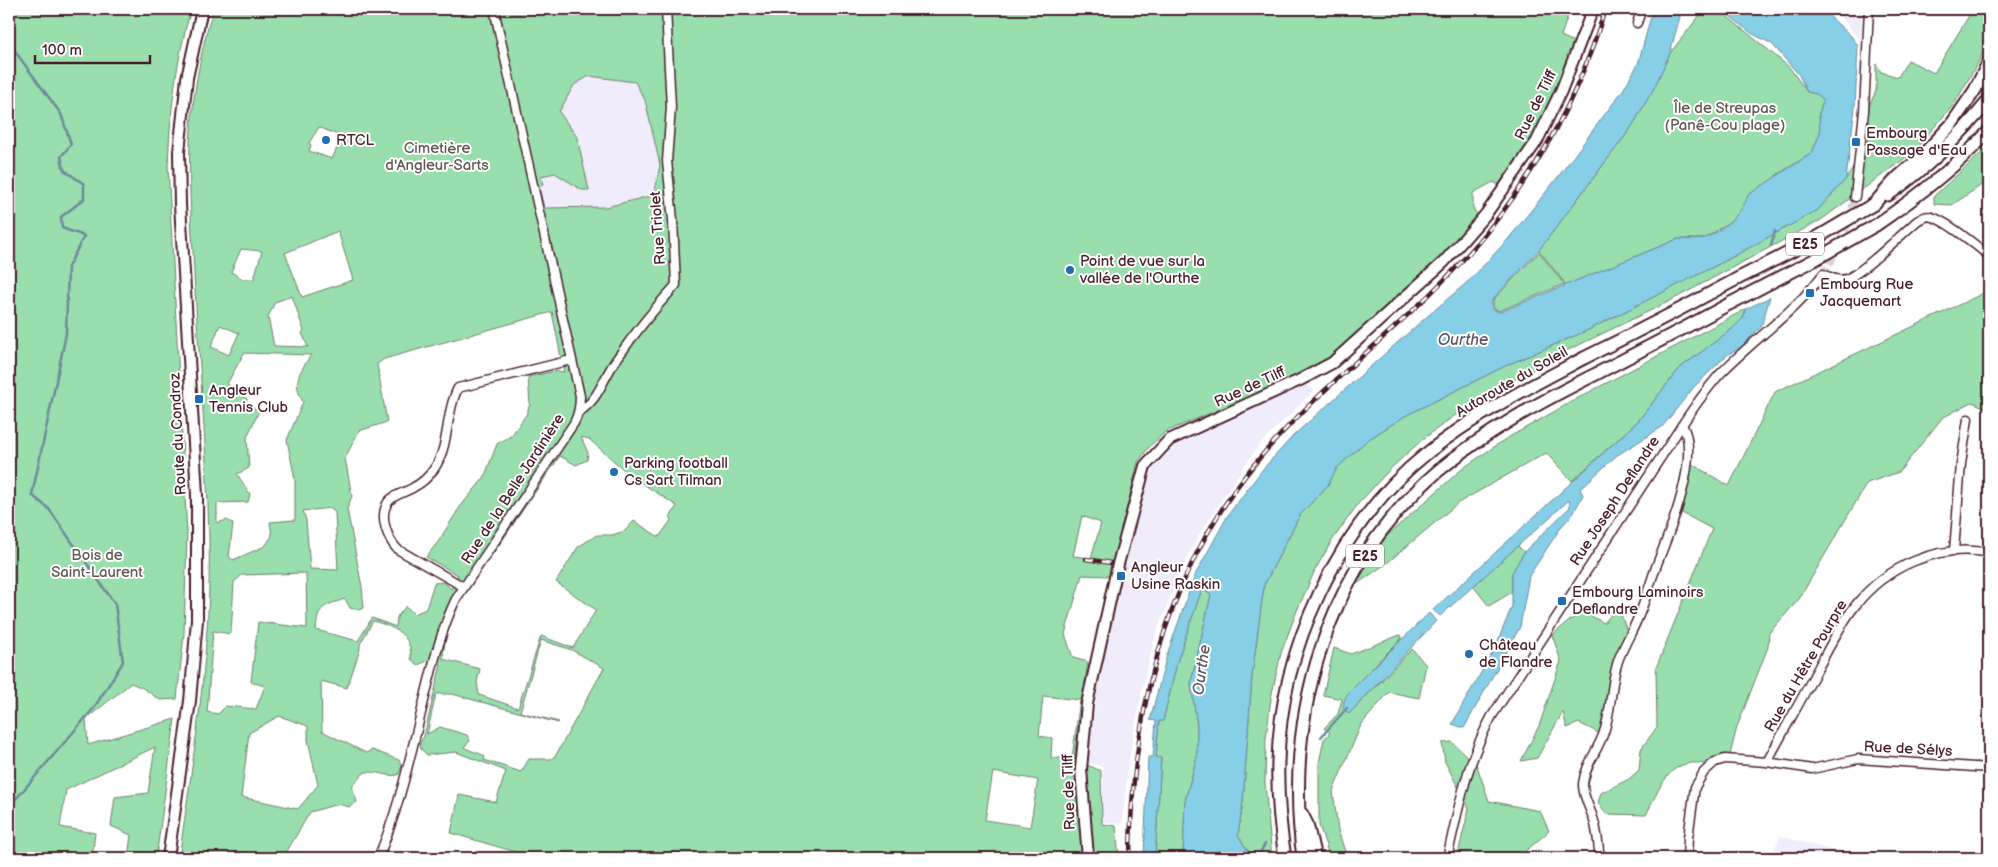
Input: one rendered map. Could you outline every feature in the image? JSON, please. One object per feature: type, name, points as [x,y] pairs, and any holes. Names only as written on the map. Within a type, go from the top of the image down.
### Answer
[{"type":"highway","points":[[1874,204],[1894,180],[1920,158],[1951,125],[1975,90],[1989,61]]},
{"type":"highway","name":"Autoroute du Soleil","points":[[1285,858],[1280,815],[1278,761],[1280,731],[1289,681],[1303,633],[1314,604],[1347,545],[1366,518],[1405,472],[1449,436],[1526,388],[1806,244],[1874,204],[1908,181],[1937,156],[1989,100]]},
{"type":"highway","name":"E25","points":[[1303,858],[1299,808],[1299,757],[1308,689],[1321,643],[1348,582],[1400,508],[1460,454],[1521,414],[1731,304],[1876,225],[1933,184],[1958,162],[1989,130]]},
{"type":"highway","points":[[1299,808],[1307,824],[1314,858]]},
{"type":"main road","name":"Route du Condroz","points":[[168,858],[191,692],[198,620],[197,495],[179,152],[186,78],[202,9]]},
{"type":"main road","name":"Rue de Tilff","points":[[1088,858],[1081,769],[1087,704],[1118,564],[1145,466],[1169,440],[1300,380],[1332,363],[1444,262],[1486,214],[1537,140],[1560,91],[1593,9]]},
{"type":"street","name":"Rue de la Belle Jardinière","points":[[378,858],[401,794],[431,671],[448,616],[464,587],[574,423],[578,412],[580,396],[494,9]]},
{"type":"street","name":"Rue Triolet","points":[[578,412],[590,405],[601,388],[610,367],[651,313],[676,285],[673,220],[667,161],[671,107],[666,9]]},
{"type":"street","points":[[1637,23],[1642,9]]},
{"type":"street","points":[[1854,197],[1864,111],[1869,9]]},
{"type":"street","name":"Rue Joseph Deflandre","points":[[1447,858],[1466,776],[1482,735],[1558,614],[1682,425],[1702,395],[1721,373],[1800,299],[1823,274],[1836,280],[1846,279],[1860,270],[1925,216],[1933,217],[1970,240],[1989,256]]},
{"type":"street","points":[[464,587],[393,544],[387,532],[384,518],[386,504],[392,498],[422,482],[435,468],[442,451],[451,406],[458,388],[571,360]]},
{"type":"street","points":[[1954,551],[1961,464],[1968,419]]},
{"type":"street","points":[[1600,858],[1594,821],[1584,796],[1583,784],[1609,718],[1610,697],[1618,663],[1637,620],[1674,522],[1688,457],[1689,444],[1686,431],[1682,425]]},
{"type":"street","name":"Rue du Hêtre Pourpre","points":[[1767,762],[1846,619],[1864,595],[1896,569],[1916,560],[1954,551],[1989,553]]},
{"type":"street","name":"Rue de Sélys","points":[[1687,858],[1695,787],[1704,772],[1715,762],[1725,759],[1767,762],[1812,769],[1858,759],[1989,768]]},
{"type":"shaded area","points":[[1834,9],[1864,9],[1860,40],[1839,15]]},
{"type":"shaded area","points":[[589,76],[635,81],[645,100],[660,165],[654,196],[606,207],[544,208],[539,187],[543,183],[541,176],[555,173],[582,190],[577,137],[559,112],[574,85]]},
{"type":"shaded area","points":[[1301,382],[1315,390],[1260,444],[1200,533],[1181,570],[1155,637],[1143,685],[1129,759],[1122,824],[1102,822],[1103,767],[1086,762],[1115,587],[1147,467],[1170,441]]},
{"type":"shaded area","points":[[1780,836],[1859,858],[1771,858]]},
{"type":"green space","name":"Bois de Saint-Laurent","points":[[9,9],[191,9],[181,47],[175,86],[168,166],[187,534],[184,634],[177,699],[160,700],[143,688],[131,683],[86,719],[88,745],[175,719],[156,858],[128,858],[131,835],[111,826],[115,797],[148,793],[155,747],[66,790],[60,827],[95,833],[92,858],[9,858]]},
{"type":"green space","name":"Cimetière d'Angleur-Sarts","points":[[213,9],[1570,9],[1561,36],[1574,42],[1534,140],[1502,186],[1493,182],[1473,193],[1473,208],[1478,216],[1435,269],[1330,358],[1298,377],[1165,432],[1149,447],[1138,462],[1109,581],[1108,576],[1082,575],[1065,634],[1073,658],[1088,662],[1074,759],[1101,771],[1102,824],[1116,826],[1119,858],[536,858],[451,833],[459,795],[496,802],[506,771],[456,752],[427,755],[421,749],[420,743],[424,736],[441,664],[429,660],[418,665],[411,659],[411,650],[400,633],[395,629],[373,621],[360,644],[347,688],[321,681],[322,731],[366,753],[372,750],[399,760],[402,766],[398,775],[365,772],[352,786],[357,802],[349,807],[338,804],[310,812],[283,858],[179,858],[201,699],[208,619],[209,538],[207,472],[194,273],[190,163],[194,97]],"holes":[[[589,76],[635,82],[645,100],[660,165],[654,195],[606,207],[544,208],[539,187],[543,184],[541,176],[555,173],[582,190],[589,190],[577,137],[559,112],[574,85]],[[319,127],[342,137],[332,159],[309,151],[311,145],[309,143]],[[338,231],[353,280],[302,297],[285,253]],[[241,249],[262,251],[254,279],[243,279],[231,272]],[[292,296],[304,331],[302,333],[308,347],[274,346],[268,317],[275,302]],[[552,312],[564,372],[555,371],[528,377],[530,404],[526,415],[511,436],[497,444],[484,478],[460,507],[426,557],[458,575],[451,589],[444,582],[434,583],[426,609],[414,614],[406,606],[397,617],[396,627],[372,618],[358,641],[316,630],[317,622],[320,611],[331,603],[345,599],[350,608],[359,610],[364,608],[362,587],[347,509],[352,496],[345,458],[359,431],[387,422],[377,364],[384,359]],[[220,325],[239,333],[229,355],[211,347]],[[244,353],[311,355],[298,378],[298,389],[303,402],[287,440],[295,479],[295,520],[270,522],[272,536],[265,546],[233,560],[229,557],[233,524],[227,520],[217,523],[217,503],[248,502],[250,494],[237,474],[249,468],[247,437],[259,411],[246,403],[247,399],[227,384]],[[581,437],[589,439],[631,476],[677,506],[670,517],[672,519],[659,537],[634,521],[625,531],[612,535],[597,535],[578,547],[556,582],[596,610],[573,648],[541,636],[518,708],[479,695],[477,682],[480,669],[443,659],[445,642],[456,611],[464,596],[560,456],[576,465],[587,460],[588,453]],[[331,508],[335,513],[338,570],[310,569],[306,520],[303,511]],[[1082,516],[1101,523],[1091,558],[1073,556]],[[306,573],[307,628],[258,622],[251,682],[265,686],[256,709],[226,706],[218,714],[207,712],[213,631],[231,634],[234,582],[242,575]],[[541,640],[572,650],[604,668],[556,755],[551,759],[529,759],[521,772],[484,760],[485,757],[482,755],[464,747],[470,741],[467,735],[440,727],[427,734],[436,694],[452,694],[558,723],[520,712]],[[1043,696],[1080,700],[1072,758],[1051,758],[1052,738],[1039,736]],[[279,716],[308,726],[308,740],[318,785],[298,809],[241,797],[249,733]],[[993,772],[1038,780],[1030,827],[985,820]]]},
{"type":"green space","name":"Île de Streupas (Panê-Cou plage)","points":[[1701,9],[1718,9],[1789,67],[1807,92],[1817,94],[1824,100],[1819,113],[1820,133],[1812,153],[1777,175],[1745,205],[1735,218],[1704,239],[1678,239],[1566,285],[1539,250],[1631,128],[1654,88],[1670,53],[1700,15]]},
{"type":"green space","points":[[1973,9],[1989,9],[1989,38],[1980,59],[1955,103],[1912,153],[1821,220],[1670,301],[1560,354],[1461,411],[1423,439],[1390,469],[1358,504],[1333,539],[1315,570],[1281,653],[1271,698],[1266,738],[1265,784],[1272,858],[1252,858],[1238,835],[1243,802],[1252,676],[1264,585],[1300,515],[1328,485],[1337,468],[1366,441],[1405,416],[1507,365],[1586,331],[1723,262],[1818,210],[1846,179],[1867,146],[1869,106],[1876,91],[1876,64],[1881,72],[1898,77],[1908,60],[1934,73]]},
{"type":"green space","points":[[1989,146],[1989,180],[1952,205],[1934,204],[1934,196]]},
{"type":"green space","points":[[1539,252],[1564,284],[1499,311],[1493,308],[1493,300]]},
{"type":"green space","points":[[1986,292],[1989,295],[1989,409],[1972,402],[1942,418],[1899,472],[1867,483],[1799,599],[1769,633],[1768,647],[1737,727],[1730,755],[1707,761],[1704,764],[1692,763],[1682,765],[1674,770],[1661,786],[1646,815],[1606,814],[1598,803],[1601,793],[1629,779],[1639,770],[1641,749],[1657,727],[1656,668],[1712,529],[1682,513],[1690,463],[1729,486],[1775,392]]},
{"type":"green space","points":[[1746,309],[1743,318],[1732,329],[1680,368],[1638,421],[1572,481],[1546,453],[1458,503],[1387,563],[1357,584],[1381,541],[1462,469],[1504,440],[1580,397]]},
{"type":"green space","points":[[1518,546],[1524,552],[1512,573],[1512,592],[1489,606],[1473,586]]},
{"type":"green space","points":[[1202,589],[1211,595],[1191,683],[1197,726],[1197,756],[1185,801],[1183,858],[1155,858],[1161,758],[1156,757],[1159,721],[1163,721],[1178,659]]},
{"type":"green space","points":[[1618,606],[1629,637],[1624,646],[1603,735],[1579,723],[1567,728],[1563,712],[1537,758],[1521,761],[1539,726],[1561,661],[1552,635],[1582,611],[1604,623]]},
{"type":"green space","points":[[1400,635],[1402,638],[1349,691],[1350,713],[1412,649],[1426,665],[1419,698],[1389,692],[1361,725],[1333,791],[1338,830],[1347,858],[1330,858],[1319,825],[1319,763],[1324,739],[1330,733],[1324,728],[1338,714],[1342,699],[1323,695],[1334,648],[1351,654]]},
{"type":"green space","points":[[1452,742],[1477,766],[1489,801],[1540,811],[1549,831],[1519,858],[1457,858],[1469,808],[1445,762],[1442,743]]},
{"type":"water","name":"Ourthe","points":[[1653,9],[1682,9],[1670,53],[1654,88],[1631,128],[1539,250],[1492,300],[1492,309],[1500,312],[1678,239],[1699,239],[1712,235],[1737,215],[1748,195],[1812,153],[1820,133],[1819,113],[1824,100],[1817,94],[1807,92],[1799,75],[1772,44],[1751,33],[1721,9],[1826,9],[1828,15],[1852,37],[1858,46],[1855,107],[1846,179],[1818,210],[1723,262],[1586,331],[1507,365],[1405,416],[1366,441],[1337,468],[1328,485],[1300,515],[1264,585],[1252,676],[1243,802],[1238,835],[1252,858],[1183,858],[1185,801],[1197,756],[1197,726],[1191,683],[1211,595],[1202,589],[1178,659],[1163,721],[1159,721],[1156,757],[1161,758],[1155,858],[1144,858],[1148,757],[1153,757],[1156,721],[1150,720],[1167,655],[1195,575],[1228,515],[1262,470],[1294,435],[1471,279],[1509,238],[1558,177],[1623,90],[1638,64]]},
{"type":"water","points":[[1770,297],[1761,327],[1740,348],[1727,355],[1694,387],[1662,427],[1616,456],[1580,489],[1583,495],[1573,514],[1561,527],[1529,576],[1520,627],[1464,728],[1452,724],[1495,648],[1512,606],[1512,573],[1524,552],[1570,507],[1569,500],[1440,616],[1433,610],[1638,421],[1680,368],[1732,329],[1743,318],[1746,309]]},
{"type":"water","points":[[1429,613],[1436,621],[1349,714],[1343,708],[1349,691]]},
{"type":"waterway","points":[[9,43],[61,114],[71,144],[61,157],[64,170],[84,184],[84,199],[61,217],[62,228],[84,236],[68,267],[66,334],[32,495],[49,509],[115,604],[123,662],[94,708],[9,807]]},
{"type":"waterway","points":[[1771,246],[1775,231]]},
{"type":"waterway","points":[[1321,737],[1347,708]]},
{"type":"waterway","points":[[1257,858],[1265,844]]},
{"type":"tunnel","points":[[1823,274],[1834,256],[1842,237],[1855,197]]},
{"type":"railway","points":[[1130,858],[1137,754],[1146,702],[1158,651],[1175,602],[1196,554],[1222,509],[1253,466],[1273,443],[1316,398],[1408,315],[1460,264],[1513,198],[1536,163],[1576,88],[1592,49],[1605,9]]},
{"type":"railway","points":[[1086,559],[1111,563]]},
{"type":"place","name":"RTCL","points":[[326,140]]},
{"type":"place","name":"Embourg Passage d'Eau","points":[[1856,142]]},
{"type":"place","name":"Point de vue sur la vallée de l'Ourthe","points":[[1070,270]]},
{"type":"place","name":"Embourg Rue Jacquemart","points":[[1810,293]]},
{"type":"place","name":"Angleur Tennis Club","points":[[199,399]]},
{"type":"place","name":"Parking football Cs Sart Tilman","points":[[614,472]]},
{"type":"place","name":"Angleur Usine Raskin","points":[[1121,576]]},
{"type":"place","name":"Embourg Laminoirs Deflandre","points":[[1562,601]]},
{"type":"place","name":"Château de Flandre","points":[[1469,654]]}]
